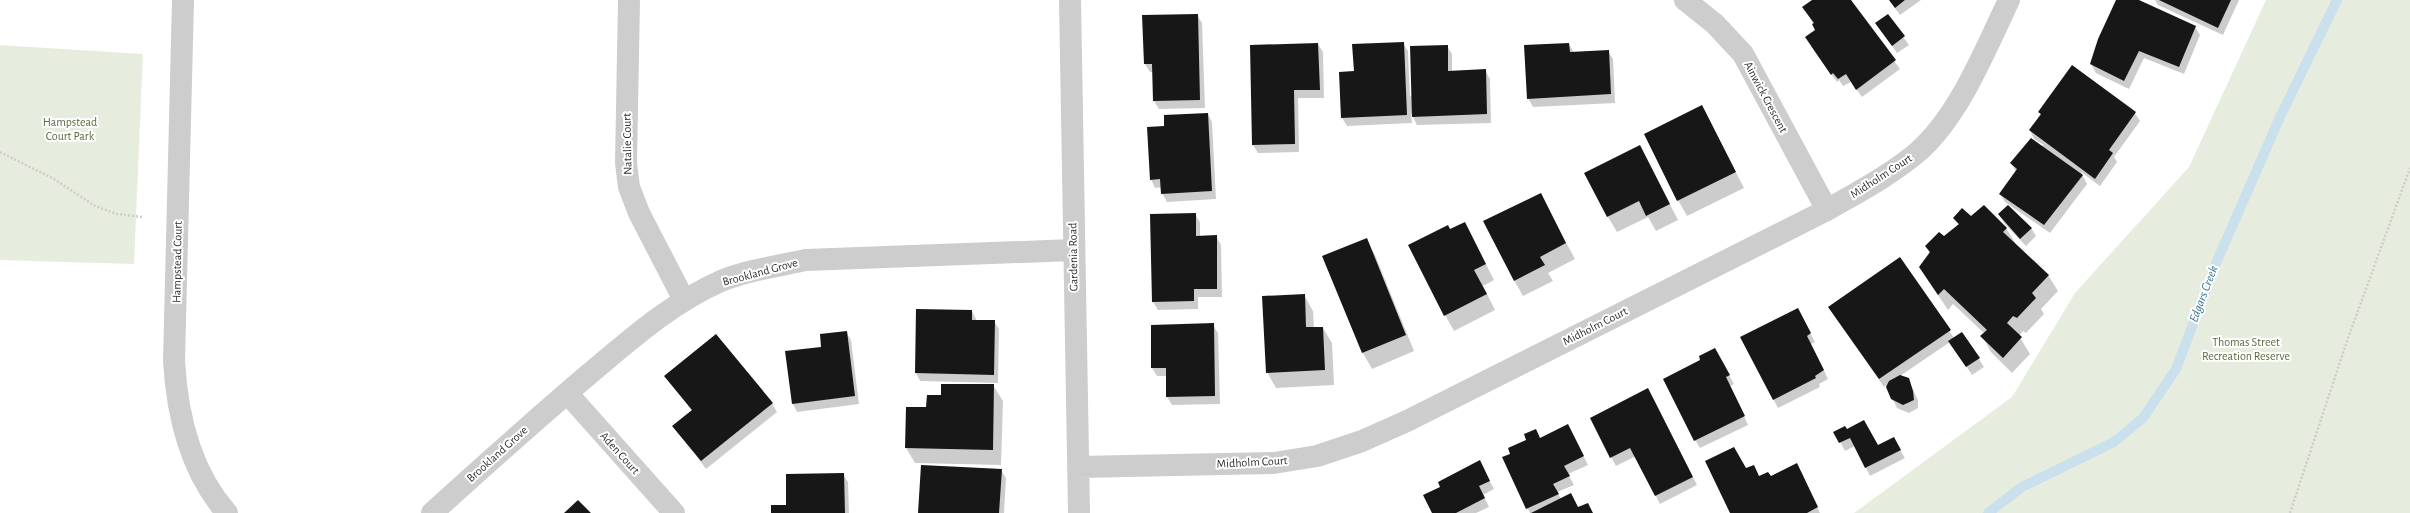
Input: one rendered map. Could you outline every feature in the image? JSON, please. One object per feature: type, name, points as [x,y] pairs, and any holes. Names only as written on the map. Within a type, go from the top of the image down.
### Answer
[{"type":"street","name":"Hampstead Court","points":[[183,0],[174,361],[176,397],[184,433],[200,471],[227,513]]},
{"type":"street","name":"Natalie Court","points":[[629,0],[626,163],[629,187],[639,213],[684,300]]},
{"type":"street","name":"Gardenia Road","points":[[1070,0],[1073,250],[1079,513]]},
{"type":"street","name":"Ainwick Crescent","points":[[1685,0],[1715,24],[1743,54],[1826,210]]},
{"type":"street","name":"Midholm Court","points":[[1079,467],[1274,463],[1317,456],[1362,440],[1414,417],[1826,210],[1889,173],[1919,150],[1944,122],[1973,75],[2009,0]]},
{"type":"street","name":"Brookland Grove","points":[[432,513],[567,393],[642,330],[684,300],[722,281],[764,268],[806,260],[1073,250]]},
{"type":"street","name":"Aden Court","points":[[567,393],[674,513]]},
{"type":"path","points":[[0,152],[54,179],[95,206],[117,214],[142,217]]},
{"type":"path","points":[[2290,513],[2347,341],[2410,168]]},
{"type":"green space","name":"Thomas Street Recreation Reserve","points":[[2266,0],[2410,0],[2410,513],[1854,513],[2012,397],[2075,293],[2189,167]]},
{"type":"green space","name":"Hampstead Court Park","points":[[0,45],[143,54],[134,264],[0,260]]},
{"type":"building","points":[[1812,0],[1851,0],[1896,60],[1856,90],[1846,74],[1838,79],[1833,73],[1831,75],[1805,37],[1815,30],[1812,24],[1814,23],[1802,7]]},
{"type":"building","points":[[1889,0],[1905,0],[1895,8]]},
{"type":"building","points":[[2116,0],[2139,0],[2196,26],[2179,67],[2139,51],[2124,81],[2090,64],[2098,39]]},
{"type":"building","points":[[2159,0],[2231,0],[2218,28]]},
{"type":"building","points":[[1198,14],[1200,100],[1153,101],[1152,64],[1144,64],[1142,15]]},
{"type":"building","points":[[1888,14],[1905,36],[1892,46],[1875,23]]},
{"type":"building","points":[[1404,42],[1407,115],[1341,118],[1339,72],[1354,71],[1352,44]]},
{"type":"building","points":[[1318,43],[1320,90],[1294,90],[1295,144],[1252,145],[1250,45]]},
{"type":"building","points":[[1569,43],[1570,52],[1609,50],[1611,94],[1527,99],[1524,45]]},
{"type":"building","points":[[1448,45],[1448,71],[1486,69],[1487,114],[1412,117],[1410,46]]},
{"type":"building","points":[[2072,65],[2136,112],[2109,150],[2113,153],[2095,179],[2029,130],[2041,114],[2038,112]]},
{"type":"building","points":[[1702,105],[1736,172],[1677,201],[1644,134]]},
{"type":"building","points":[[1208,113],[1212,191],[1161,194],[1160,179],[1150,180],[1147,127],[1164,126],[1164,115]]},
{"type":"building","points":[[2031,138],[2083,175],[2044,225],[1999,194],[2017,169],[2010,163]]},
{"type":"building","points":[[1640,145],[1670,204],[1646,216],[1639,201],[1607,217],[1584,173]]},
{"type":"building","points":[[1541,193],[1566,243],[1540,257],[1545,265],[1514,281],[1483,221]]},
{"type":"building","points":[[1984,205],[2007,228],[2003,232],[2049,275],[2032,293],[2036,298],[2017,318],[2013,316],[2007,323],[2022,337],[2003,358],[1980,336],[1987,330],[1944,289],[1938,295],[1919,267],[1930,252],[1925,246],[1939,232],[1944,236],[1959,224],[1953,218],[1962,208],[1971,216]]},
{"type":"building","points":[[2008,205],[2032,228],[2020,239],[1998,214]]},
{"type":"building","points":[[1196,213],[1196,236],[1217,235],[1217,289],[1194,289],[1194,301],[1152,302],[1150,214]]},
{"type":"building","points":[[1465,222],[1486,264],[1474,270],[1487,294],[1444,316],[1408,245],[1448,225],[1450,229]]},
{"type":"building","points":[[1367,238],[1406,335],[1362,353],[1322,256]]},
{"type":"building","points":[[1900,257],[1951,330],[1879,379],[1828,307]]},
{"type":"building","points":[[1305,294],[1306,327],[1323,327],[1325,370],[1266,373],[1262,296]]},
{"type":"building","points":[[1798,308],[1811,333],[1807,336],[1824,370],[1815,376],[1816,378],[1773,400],[1740,337]]},
{"type":"building","points":[[916,309],[972,310],[972,320],[995,320],[994,375],[915,373]]},
{"type":"building","points":[[1214,323],[1215,396],[1166,397],[1166,368],[1151,368],[1151,325]]},
{"type":"building","points":[[847,331],[855,396],[792,404],[785,351],[821,347],[820,334]]},
{"type":"building","points":[[1962,332],[1980,358],[1966,367],[1948,341]]},
{"type":"building","points":[[716,334],[773,403],[701,461],[672,426],[692,410],[664,376]]},
{"type":"building","points":[[1715,348],[1730,375],[1726,377],[1745,416],[1694,441],[1663,379],[1700,360],[1699,356]]},
{"type":"building","points":[[1900,375],[1909,378],[1914,400],[1903,405],[1891,399],[1886,387],[1889,381]]},
{"type":"building","points":[[941,384],[994,384],[993,450],[905,448],[906,407],[926,407],[927,395],[941,395]]},
{"type":"building","points":[[1648,388],[1693,477],[1655,496],[1630,448],[1610,458],[1590,418]]},
{"type":"building","points":[[1864,420],[1878,445],[1894,437],[1901,450],[1865,468],[1850,438],[1839,443],[1833,432],[1845,426],[1847,429]]},
{"type":"building","points":[[1568,424],[1584,456],[1564,466],[1570,476],[1553,484],[1559,494],[1526,509],[1502,457],[1510,454],[1508,448],[1526,440],[1524,434],[1536,429],[1540,438]]},
{"type":"building","points":[[1734,447],[1746,468],[1754,465],[1759,476],[1768,472],[1771,476],[1797,463],[1818,507],[1807,513],[1730,513],[1705,461]]},
{"type":"building","points":[[1480,460],[1490,481],[1479,486],[1485,498],[1456,513],[1432,513],[1423,495],[1440,487],[1438,482]]},
{"type":"building","points":[[921,465],[1002,469],[999,513],[918,513]]},
{"type":"building","points":[[844,473],[845,513],[771,513],[771,505],[786,505],[786,474]]},
{"type":"building","points":[[1571,493],[1578,507],[1588,503],[1593,513],[1531,513]]},
{"type":"building","points":[[578,500],[591,513],[564,513]]},
{"type":"waterway","name":"Edgars Creek","points":[[1988,513],[2022,487],[2114,442],[2143,418],[2176,369],[2217,261],[2280,117],[2337,0]]}]
